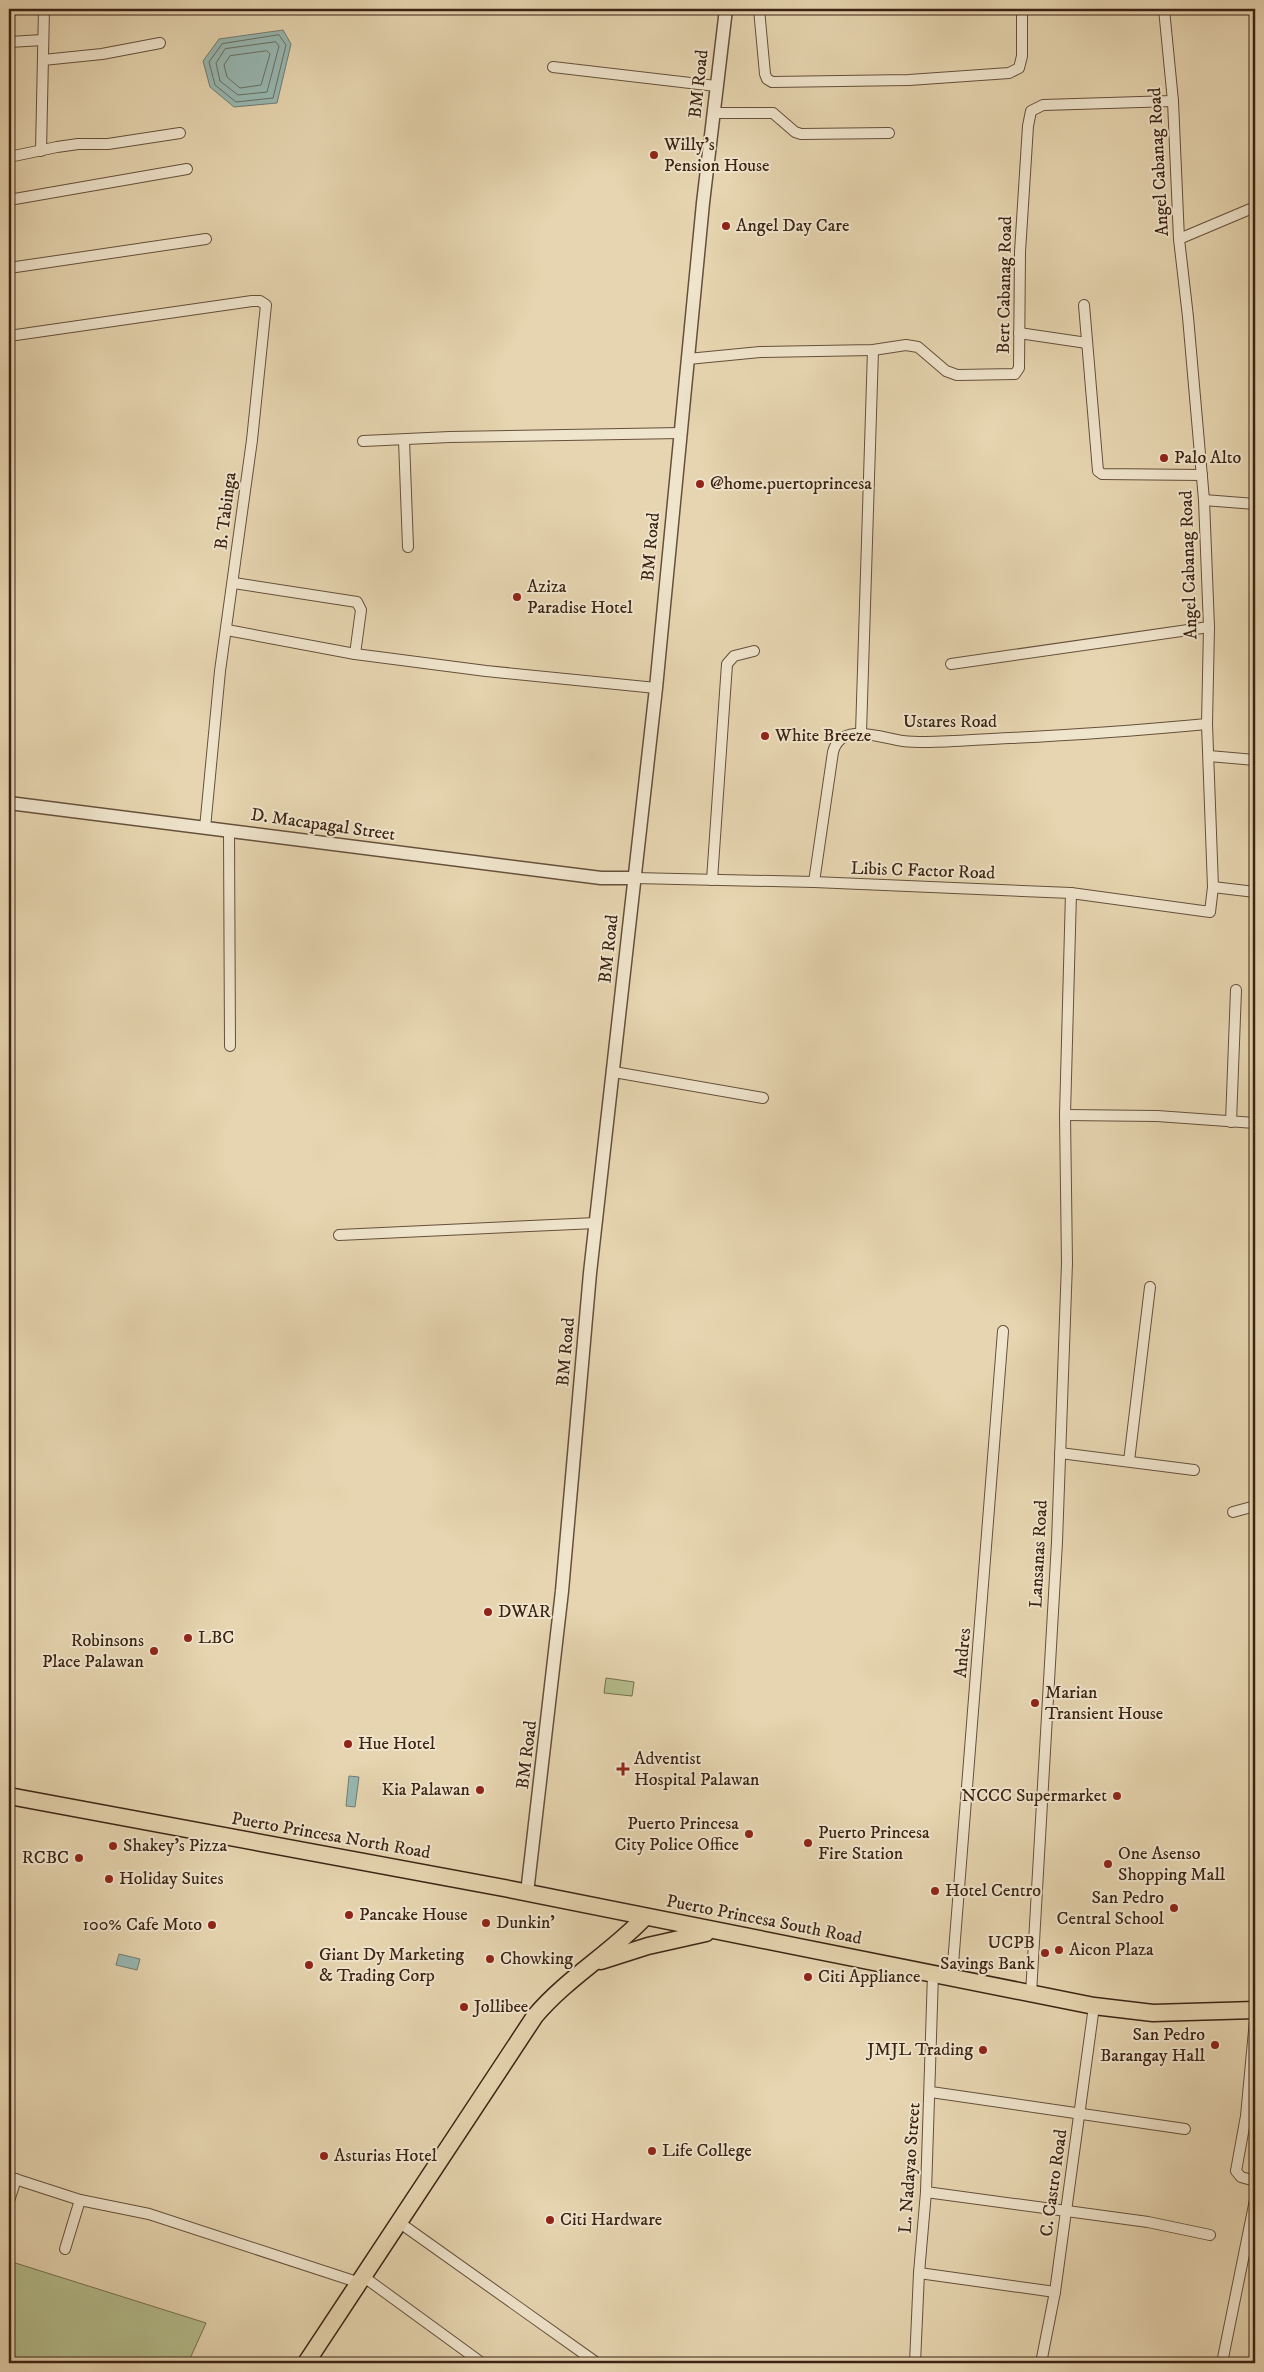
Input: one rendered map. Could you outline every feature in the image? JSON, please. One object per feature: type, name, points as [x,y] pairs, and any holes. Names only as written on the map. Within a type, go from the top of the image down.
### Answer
[{"type":"main road","name":"Puerto Princesa North Road","points":[[9,1796],[527,1893],[645,1917]]},
{"type":"main road","name":"Puerto Princesa South Road","points":[[306,2363],[535,2016],[550,1998],[629,1935],[645,1917],[1094,2006],[1153,2012],[1255,2010]]},
{"type":"main road","points":[[591,1964],[648,1946],[713,1931]]},
{"type":"street","points":[[41,151],[44,9]]},
{"type":"street","name":"BM Road","points":[[527,1893],[562,1591],[590,1273],[656,688],[680,433],[716,86],[726,9]]},
{"type":"street","points":[[759,9],[765,74],[767,79],[772,82],[909,80],[1009,72],[1019,68],[1022,56],[1022,9]]},
{"type":"street","name":"Angel Cabanag Road","points":[[1164,9],[1172,102],[1179,239],[1188,317],[1204,500],[1213,887],[1210,912]]},
{"type":"street","points":[[9,42],[43,40]]},
{"type":"street","points":[[44,60],[102,54],[160,43]]},
{"type":"street","points":[[553,68],[716,86]]},
{"type":"street","name":"Bert Cabanag Road","points":[[688,359],[760,352],[873,350],[914,346],[922,350],[946,371],[957,375],[1013,375],[1020,368],[1020,252],[1028,126],[1031,112],[1043,105],[1172,102]]},
{"type":"street","points":[[714,114],[773,113],[795,132],[801,134],[889,133]]},
{"type":"street","points":[[9,158],[57,146],[108,144],[180,133]]},
{"type":"street","points":[[9,200],[187,169]]},
{"type":"street","points":[[1179,239],[1255,207]]},
{"type":"street","points":[[9,268],[206,239]]},
{"type":"street","name":"B. Tabinga","points":[[9,336],[160,316],[252,301],[266,305],[234,583],[220,672],[205,828]]},
{"type":"street","points":[[1084,305],[1098,471],[1102,474],[1202,475]]},
{"type":"street","points":[[1019,333],[1087,343]]},
{"type":"street","points":[[814,882],[836,744],[840,739],[861,733],[873,350]]},
{"type":"street","points":[[363,441],[680,433]]},
{"type":"street","points":[[404,440],[408,547]]},
{"type":"street","points":[[1204,500],[1255,504]]},
{"type":"street","points":[[234,583],[357,602],[361,610],[355,654]]},
{"type":"street","points":[[951,664],[1208,627]]},
{"type":"street","points":[[227,630],[355,654],[486,671],[656,688]]},
{"type":"street","points":[[712,880],[727,664],[734,656],[754,651]]},
{"type":"street","name":"Ustares Road","points":[[861,733],[902,741],[931,742],[1049,736],[1208,724]]},
{"type":"street","points":[[1209,756],[1255,760]]},
{"type":"street","name":"D. Macapagal Street","points":[[9,803],[601,878],[634,878]]},
{"type":"street","points":[[229,830],[230,1046]]},
{"type":"street","name":"Libis C Factor Road","points":[[634,878],[814,882],[1071,893],[1210,912]]},
{"type":"street","points":[[1213,887],[1255,892]]},
{"type":"street","name":"Lansanas Road","points":[[1031,1994],[1057,1542],[1067,1263],[1066,1115],[1071,893]]},
{"type":"street","points":[[1231,1122],[1236,990]]},
{"type":"street","points":[[614,1072],[763,1098]]},
{"type":"street","points":[[1066,1115],[1157,1116],[1255,1123]]},
{"type":"street","points":[[340,1235],[596,1222]]},
{"type":"street","points":[[1130,1461],[1150,1287]]},
{"type":"street","name":"Andres","points":[[952,1978],[1004,1331]]},
{"type":"street","points":[[1060,1453],[1194,1470]]},
{"type":"street","points":[[1234,1512],[1255,1506]]},
{"type":"street","name":"L. Nadayao Street","points":[[915,2363],[931,2092],[933,1974]]},
{"type":"street","name":"C. Castro Road","points":[[1041,2363],[1055,2292],[1094,2006]]},
{"type":"street","points":[[1255,2020],[1246,2116],[1236,2171],[1241,2177],[1255,2181]]},
{"type":"street","points":[[931,2092],[1185,2129]]},
{"type":"street","points":[[9,2200],[12,2178],[80,2200],[153,2215],[362,2280],[482,2363]]},
{"type":"street","points":[[926,2192],[1171,2225],[1210,2235]]},
{"type":"street","points":[[65,2249],[80,2200]]},
{"type":"street","points":[[1222,2358],[1252,2237],[1255,2200]]},
{"type":"street","points":[[400,2223],[597,2363]]},
{"type":"street","points":[[919,2273],[1055,2292]]},
{"type":"green space","points":[[606,1678],[634,1682],[632,1696],[604,1693]]},
{"type":"green space","points":[[9,2261],[206,2323],[188,2363],[9,2363]]},
{"type":"water","points":[[283,30],[291,44],[277,103],[234,107],[210,87],[203,61],[219,39]]},
{"type":"water","points":[[349,1776],[359,1777],[355,1807],[346,1806]]},
{"type":"water","points":[[119,1954],[140,1959],[137,1970],[116,1965]]},
{"type":"place","name":"Willy's Pension House","points":[[654,155]]},
{"type":"place","name":"Angel Day Care","points":[[726,226]]},
{"type":"place","name":"Palo Alto","points":[[1164,458]]},
{"type":"place","name":"@home.puertoprincesa","points":[[700,484]]},
{"type":"place","name":"Aziza Paradise Hotel","points":[[517,597]]},
{"type":"place","name":"White Breeze","points":[[765,736]]},
{"type":"place","name":"DWAR","points":[[488,1612]]},
{"type":"place","name":"LBC","points":[[188,1638]]},
{"type":"place","name":"Robinsons Place Palawan","points":[[154,1651]]},
{"type":"place","name":"Marian Transient House","points":[[1035,1703]]},
{"type":"place","name":"Hue Hotel","points":[[348,1744]]},
{"type":"place","name":"Adventist Hospital Palawan","points":[[623,1769]]},
{"type":"place","name":"Kia Palawan","points":[[480,1790]]},
{"type":"place","name":"NCCC Supermarket","points":[[1117,1796]]},
{"type":"place","name":"Puerto Princesa City Police Office","points":[[749,1834]]},
{"type":"place","name":"Puerto Princesa Fire Station","points":[[808,1843]]},
{"type":"place","name":"Shakey's Pizza","points":[[113,1846]]},
{"type":"place","name":"RCBC","points":[[79,1858]]},
{"type":"place","name":"One Asenso Shopping Mall","points":[[1108,1864]]},
{"type":"place","name":"Holiday Suites","points":[[109,1879]]},
{"type":"place","name":"Hotel Centro","points":[[935,1891]]},
{"type":"place","name":"San Pedro Central School","points":[[1174,1908]]},
{"type":"place","name":"Pancake House","points":[[349,1915]]},
{"type":"place","name":"Dunkin'","points":[[486,1923]]},
{"type":"place","name":"100% Cafe Moto","points":[[212,1925]]},
{"type":"place","name":"Aicon Plaza","points":[[1059,1950]]},
{"type":"place","name":"UCPB Savings Bank","points":[[1045,1953]]},
{"type":"place","name":"Chowking","points":[[490,1959]]},
{"type":"place","name":"Giant Dy Marketing & Trading Corp","points":[[309,1965]]},
{"type":"place","name":"Citi Appliance","points":[[808,1977]]},
{"type":"place","name":"Jollibee","points":[[464,2007]]},
{"type":"place","name":"San Pedro Barangay Hall","points":[[1215,2045]]},
{"type":"place","name":"JMJL Trading","points":[[983,2050]]},
{"type":"place","name":"Life College","points":[[652,2151]]},
{"type":"place","name":"Asturias Hotel","points":[[324,2156]]},
{"type":"place","name":"Citi Hardware","points":[[550,2220]]}]
